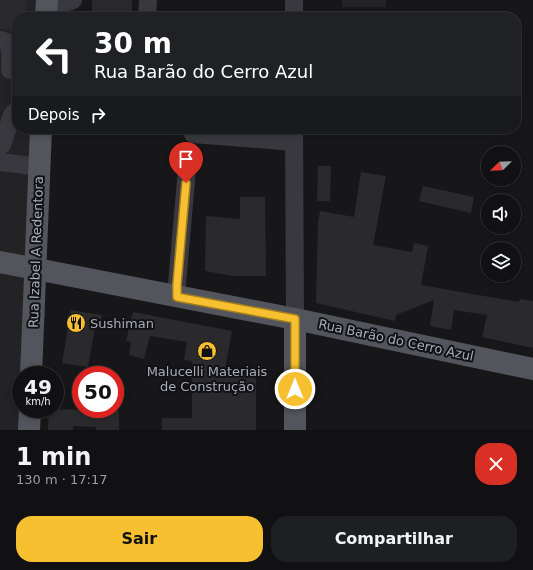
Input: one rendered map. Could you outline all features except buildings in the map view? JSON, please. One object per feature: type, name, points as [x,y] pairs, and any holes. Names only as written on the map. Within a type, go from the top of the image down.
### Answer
[{"type":"main road","name":"Rua Izabel A Redentora","points":[[31,366],[41,134]]},
{"type":"main road","name":"Rua Barão do Cerro Azul","points":[[0,262],[295,319],[533,369]]},
{"type":"main road","points":[[295,319],[295,430]]},
{"type":"main road","points":[[29,430],[30,418]]},
{"type":"street","points":[[47,9],[73,0]]},
{"type":"street","points":[[147,12],[148,0]]},
{"type":"street","points":[[294,0],[294,12]]},
{"type":"street","points":[[0,40],[8,43],[10,49],[9,70]]},
{"type":"street","points":[[2,145],[12,115]]},
{"type":"street","points":[[193,134],[294,136],[295,319]]},
{"type":"street","points":[[0,162],[40,167]]},
{"type":"street","points":[[177,297],[187,169]]},
{"type":"shaded area","points":[[0,0],[37,0],[36,12],[12,12],[12,134],[32,134],[21,366],[12,366],[12,418],[21,418],[21,430],[0,430]]},
{"type":"shaded area","points":[[342,0],[386,0],[386,7],[342,7]]},
{"type":"place","name":"Sushiman","points":[[76,323]]},
{"type":"place","name":"Malucelli Materiais de Construção","points":[[207,351]]},
{"type":"route","points":[[186,183],[177,297],[295,319],[295,389]]}]
